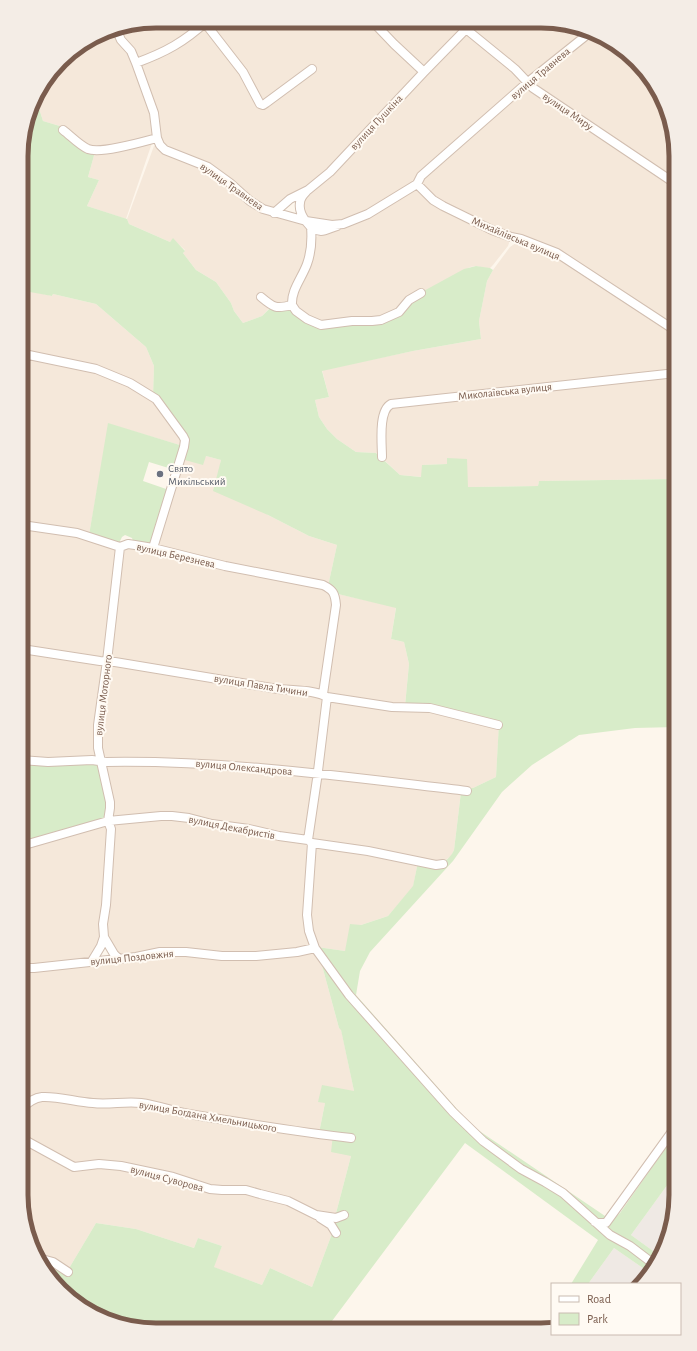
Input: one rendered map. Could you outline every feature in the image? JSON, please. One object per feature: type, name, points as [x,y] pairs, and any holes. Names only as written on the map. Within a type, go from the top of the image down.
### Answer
[{"type":"street","points":[[136,63],[162,54],[186,40],[199,28]]},
{"type":"street","points":[[210,28],[243,72],[260,104],[263,105],[266,103],[312,68]]},
{"type":"street","points":[[379,28],[424,72]]},
{"type":"street","name":"вулиця Пушкіна","points":[[274,213],[290,199],[306,191],[330,172],[467,28]]},
{"type":"street","name":"вулиця Миру","points":[[471,28],[533,88],[669,179]]},
{"type":"street","points":[[63,130],[82,146],[92,150],[113,148],[156,138],[154,113],[136,63],[131,51],[121,40],[118,34]]},
{"type":"street","name":"вулиця Травнева","points":[[156,138],[165,150],[208,167],[263,210],[309,224],[319,231],[324,231],[368,214],[417,184],[421,176],[528,82],[585,36]]},
{"type":"street","name":"Михайлівська вулиця","points":[[417,184],[433,200],[443,206],[492,230],[521,239],[557,254],[669,326]]},
{"type":"street","points":[[306,191],[300,199],[299,204],[302,215],[309,224],[312,236],[307,265],[293,294],[292,305],[296,311],[307,319],[321,325],[352,321],[381,320],[399,312],[409,300],[421,293]]},
{"type":"street","points":[[261,297],[271,306],[277,308],[292,305]]},
{"type":"street","points":[[28,354],[96,369],[130,383],[156,399],[183,436],[184,447],[153,548]]},
{"type":"street","name":"Миколаївська вулиця","points":[[382,457],[382,417],[386,409],[391,404],[669,374]]},
{"type":"street","name":"вулиця Березнева","points":[[28,526],[78,533],[120,547],[128,544],[153,548],[225,566],[323,585],[331,589],[336,597],[336,604],[325,696]]},
{"type":"street","name":"вулиця Моторного","points":[[92,961],[101,946],[104,937],[103,924],[106,905],[111,829],[108,821],[110,802],[98,748],[98,726],[120,547]]},
{"type":"street","name":"вулиця Павла Тичини","points":[[28,650],[107,661],[392,707],[430,708],[498,725]]},
{"type":"street","points":[[325,696],[310,842],[307,916],[309,931],[315,948],[350,995],[468,1128],[521,1170],[545,1182],[563,1194],[595,1222],[604,1226],[610,1235],[630,1246],[650,1261]]},
{"type":"street","name":"вулиця Олександрова","points":[[28,760],[48,762],[92,760],[195,763],[318,773],[467,791]]},
{"type":"street","name":"вулиця Декабристів","points":[[28,844],[108,821],[172,816],[189,818],[212,824],[249,829],[310,842],[368,851],[436,865],[443,864]]},
{"type":"street","points":[[104,937],[114,954],[119,959]]},
{"type":"street","name":"вулиця Поздовжня","points":[[28,968],[119,959],[160,952],[237,957],[297,952],[315,948]]},
{"type":"street","name":"вулиця Богдана Хмельницького","points":[[28,1103],[36,1098],[48,1097],[94,1103],[144,1103],[195,1115],[274,1128],[351,1138]]},
{"type":"street","points":[[604,1226],[669,1136]]},
{"type":"street","name":"вулиця Суворова","points":[[28,1142],[71,1166],[78,1167],[99,1164],[121,1166],[173,1177],[210,1189],[246,1190],[288,1202],[316,1215],[331,1225],[336,1233]]},
{"type":"street","name":"вулиця Суворова","points":[[316,1215],[336,1218],[344,1215]]},
{"type":"street","points":[[46,1260],[53,1262],[68,1272]]},
{"type":"shaded area","points":[[198,28],[185,39],[147,57],[138,56],[121,33],[139,29]]},
{"type":"shaded area","points":[[198,28],[378,28],[420,72],[329,171],[280,206],[268,211],[231,183],[163,147],[140,66]]},
{"type":"shaded area","points":[[381,28],[465,28],[425,67],[422,67]]},
{"type":"shaded area","points":[[470,28],[549,28],[566,30],[583,35],[529,78],[471,32]]},
{"type":"shaded area","points":[[466,32],[524,81],[418,179],[368,213],[340,223],[306,218],[302,200]]},
{"type":"shaded area","points":[[118,34],[130,51],[153,113],[154,137],[92,149],[63,127],[43,121],[38,106],[54,78],[72,60],[92,45]]},
{"type":"shaded area","points":[[588,37],[598,41],[612,50],[637,72],[656,99],[667,131],[669,177],[535,87],[533,83]]},
{"type":"shaded area","points":[[528,86],[669,181],[669,324],[558,252],[514,236],[443,205],[421,184],[422,177]]},
{"type":"shaded area","points":[[152,143],[126,219],[87,206],[99,180],[88,177],[95,152]]},
{"type":"shaded area","points":[[154,146],[158,146],[201,165],[250,202],[302,221],[310,228],[308,257],[289,301],[286,304],[272,305],[262,316],[243,323],[216,282],[196,270],[183,253],[185,250],[173,239],[170,242],[129,224],[127,219]]},
{"type":"shaded area","points":[[415,189],[420,190],[508,239],[508,246],[490,268],[476,266],[470,267],[390,315],[326,324],[297,310],[294,294],[314,238]]},
{"type":"shaded area","points":[[519,241],[551,252],[669,328],[669,373],[387,405],[379,452],[356,452],[337,439],[327,429],[319,417],[315,400],[329,397],[322,370],[413,351],[481,339],[479,321],[487,281],[510,247]]},
{"type":"shaded area","points":[[30,291],[52,296],[53,294],[96,304],[146,347],[154,366],[153,396],[130,381],[28,353],[28,298]]},
{"type":"shaded area","points":[[28,358],[95,370],[155,400],[182,437],[183,446],[109,424],[89,535],[28,524]]},
{"type":"shaded area","points":[[669,375],[669,479],[539,481],[538,486],[467,487],[447,458],[447,464],[422,465],[422,477],[400,475],[384,460],[384,417],[389,407]]},
{"type":"shaded area","points":[[206,456],[221,460],[219,472],[268,515],[309,536],[337,545],[328,586],[226,564],[157,546],[181,459]]},
{"type":"shaded area","points":[[28,528],[60,532],[117,549],[106,658],[28,649]]},
{"type":"shaded area","points":[[129,547],[322,587],[334,597],[320,692],[113,659],[111,654],[122,555]]},
{"type":"shaded area","points":[[338,594],[396,607],[391,639],[404,642],[409,664],[405,706],[329,696],[325,691]]},
{"type":"shaded area","points":[[28,651],[103,663],[96,754],[94,757],[28,759]]},
{"type":"shaded area","points":[[111,665],[301,692],[323,699],[316,770],[112,760],[102,757],[99,736],[109,666]]},
{"type":"shaded area","points":[[330,700],[423,709],[499,726],[496,777],[473,788],[467,788],[321,771]]},
{"type":"shaded area","points":[[110,764],[194,765],[314,774],[309,828],[304,838],[201,820],[119,818],[113,813],[107,776],[107,768]]},
{"type":"shaded area","points":[[320,776],[461,792],[454,850],[451,856],[442,863],[314,842],[311,838]]},
{"type":"shaded area","points":[[171,817],[308,844],[310,946],[256,955],[200,952],[122,957],[110,947],[104,925],[112,823]]},
{"type":"shaded area","points":[[108,825],[102,937],[93,959],[28,965],[28,846]]},
{"type":"shaded area","points":[[314,847],[418,862],[413,887],[388,916],[361,925],[345,951],[317,947],[309,916]]},
{"type":"shaded area","points":[[312,952],[320,958],[339,1028],[341,1029],[354,1091],[325,1103],[319,1133],[125,1102],[49,1095],[28,1104],[28,968],[160,954]]},
{"type":"shaded area","points":[[36,1100],[132,1104],[333,1137],[351,1156],[335,1217],[324,1215],[289,1200],[222,1189],[121,1165],[78,1165],[28,1140],[28,1106]]},
{"type":"shaded area","points":[[28,1143],[70,1167],[100,1166],[288,1202],[315,1216],[333,1231],[312,1287],[270,1268],[262,1285],[213,1267],[222,1246],[198,1238],[194,1248],[136,1229],[96,1223],[68,1270],[46,1260],[41,1252],[35,1236],[30,1220],[28,1203]]},
{"type":"shaded area","points":[[669,1183],[667,1220],[656,1253],[631,1235]]},
{"type":"shaded area","points":[[614,1248],[645,1270],[633,1283],[589,1283]]},
{"type":"green space","points":[[38,106],[43,121],[63,127],[95,152],[88,177],[99,180],[87,206],[127,219],[129,224],[170,242],[173,238],[185,251],[183,253],[196,270],[216,282],[243,323],[262,316],[271,307],[295,308],[315,322],[390,315],[409,299],[464,269],[476,266],[490,268],[493,270],[487,281],[479,321],[481,339],[413,351],[322,371],[329,397],[315,400],[319,417],[327,429],[337,439],[356,452],[376,453],[400,475],[421,477],[422,465],[447,464],[447,458],[467,459],[468,487],[538,486],[539,481],[669,479],[669,727],[635,728],[579,735],[532,765],[502,792],[453,861],[370,952],[360,971],[356,995],[472,1126],[605,1216],[620,1209],[602,1222],[472,1130],[351,995],[317,947],[345,951],[350,924],[361,925],[388,916],[413,886],[418,862],[439,863],[443,862],[451,855],[454,850],[461,792],[467,788],[473,788],[496,777],[499,723],[405,706],[409,664],[404,642],[391,639],[396,608],[338,594],[328,586],[337,545],[309,536],[268,515],[213,491],[221,460],[206,456],[203,465],[181,459],[185,447],[153,396],[154,366],[146,347],[96,304],[53,294],[52,296],[30,292],[28,299],[28,156],[32,123]]},
{"type":"green space","points":[[108,423],[183,446],[175,470],[149,462],[143,481],[169,490],[152,544],[133,541],[132,538],[125,535],[119,543],[89,535]]},
{"type":"green space","points":[[28,761],[99,764],[108,801],[105,815],[101,820],[28,842]]},
{"type":"green space","points":[[320,958],[452,1113],[649,1262],[645,1270],[614,1248],[589,1283],[572,1283],[598,1240],[465,1143],[330,1323],[139,1322],[123,1319],[92,1306],[78,1297],[60,1279],[46,1259],[68,1270],[96,1223],[136,1229],[194,1248],[198,1238],[222,1246],[214,1267],[262,1285],[270,1268],[312,1287],[333,1231],[331,1227],[351,1156],[331,1152],[333,1135],[319,1133],[325,1103],[318,1102],[322,1085],[354,1091],[341,1030],[339,1028]]},
{"type":"green space","points":[[669,1143],[669,1183],[631,1235],[656,1253],[651,1260],[606,1229],[606,1225],[620,1213]]},
{"type":"place","name":"Свято Микільський","points":[[160,474]]}]
